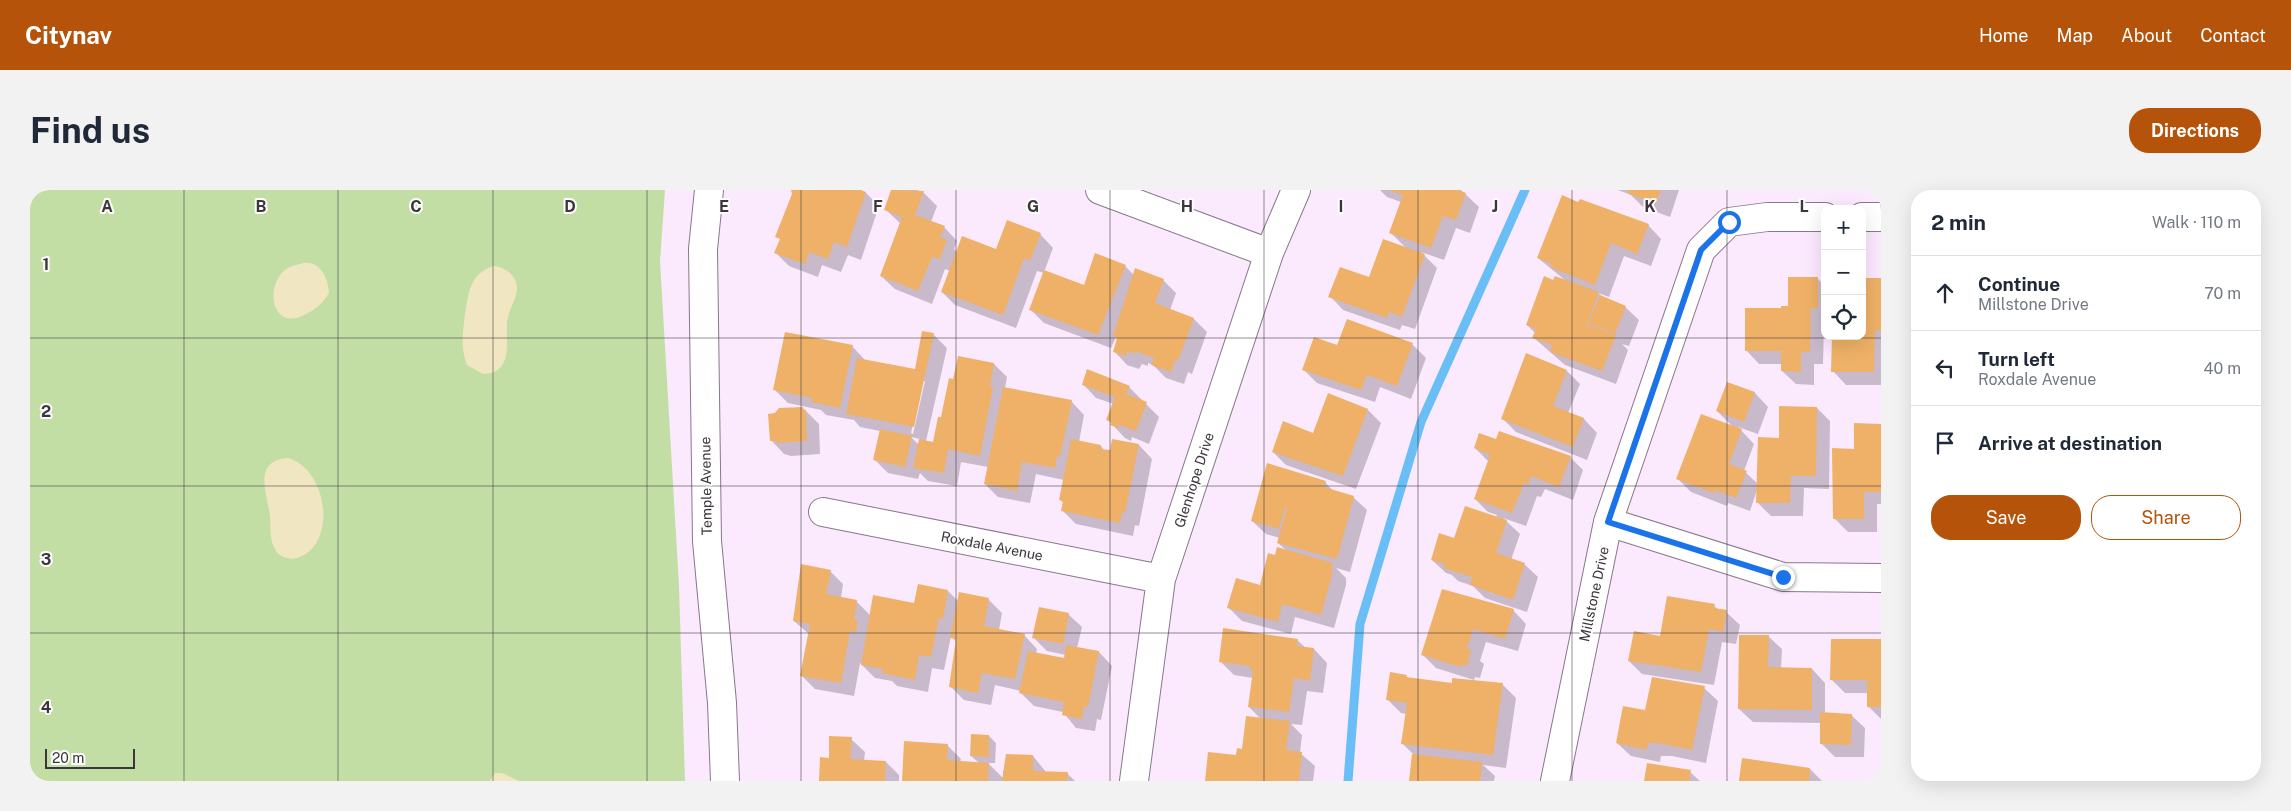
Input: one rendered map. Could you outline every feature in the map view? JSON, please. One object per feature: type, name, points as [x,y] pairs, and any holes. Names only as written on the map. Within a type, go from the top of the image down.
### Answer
[{"type":"street","name":"Temple Avenue","points":[[709,190],[704,249],[707,541],[722,703],[725,781]]},
{"type":"street","points":[[1100,190],[1269,253]]},
{"type":"street","name":"Glenhope Drive","points":[[1134,781],[1161,579],[1269,253],[1296,190]]},
{"type":"street","name":"Millstone Drive","points":[[1556,781],[1608,522],[1701,250],[1729,222],[1767,217],[1821,217]]},
{"type":"street","points":[[1866,217],[1881,217]]},
{"type":"street","name":"Roxdale Avenue","points":[[824,512],[1161,579]]},
{"type":"street","points":[[1608,522],[1783,577],[1881,578]]},
{"type":"green space","points":[[30,190],[665,190],[660,261],[679,586],[685,781],[30,781]]},
{"type":"sand","points":[[303,263],[314,265],[322,271],[327,281],[329,293],[322,303],[310,312],[294,318],[285,318],[275,306],[273,296],[275,287],[278,278],[285,270]]},
{"type":"sand","points":[[493,266],[502,268],[510,273],[515,279],[517,292],[508,316],[507,348],[504,363],[493,373],[483,374],[467,365],[463,351],[463,333],[468,298],[472,285],[479,274]]},
{"type":"sand","points":[[288,458],[302,465],[313,478],[320,493],[323,510],[322,527],[317,542],[307,553],[293,559],[280,555],[272,543],[264,480],[269,465],[277,460]]},
{"type":"sand","points":[[495,773],[502,773],[519,781],[490,781]]},
{"type":"building","points":[[791,190],[861,190],[866,192],[847,247],[834,242],[828,259],[809,252],[805,264],[774,253],[780,239],[775,237],[792,194]]},
{"type":"building","points":[[891,190],[924,191],[915,215],[945,226],[940,237],[947,240],[940,259],[932,257],[918,291],[880,276],[902,217],[884,210]]},
{"type":"building","points":[[1389,190],[1458,190],[1466,193],[1456,220],[1443,216],[1431,248],[1389,233],[1403,195]]},
{"type":"building","points":[[1628,190],[1661,190],[1656,204],[1629,194]]},
{"type":"building","points":[[1562,195],[1578,202],[1580,199],[1649,224],[1637,254],[1611,243],[1595,285],[1550,267],[1552,264],[1537,258]]},
{"type":"building","points":[[1007,220],[1041,233],[1030,261],[1024,258],[1003,315],[941,292],[962,236],[996,249]]},
{"type":"building","points":[[1383,239],[1425,254],[1402,317],[1389,312],[1387,318],[1328,297],[1340,267],[1369,277]]},
{"type":"building","points":[[1095,253],[1126,265],[1098,335],[1029,310],[1044,270],[1084,285]]},
{"type":"building","points":[[1135,268],[1164,279],[1155,303],[1194,318],[1178,361],[1175,360],[1171,372],[1151,365],[1154,358],[1135,351],[1135,354],[1128,351],[1126,356],[1113,352],[1117,338],[1113,336]]},
{"type":"building","points":[[1544,276],[1553,280],[1555,276],[1599,292],[1587,325],[1616,335],[1602,371],[1550,352],[1552,345],[1532,338],[1536,329],[1526,325]]},
{"type":"building","points":[[1788,277],[1818,277],[1818,308],[1811,308],[1810,352],[1801,352],[1801,372],[1781,371],[1781,351],[1745,351],[1745,308],[1781,308],[1781,306],[1788,306]]},
{"type":"building","points":[[1866,278],[1881,278],[1881,331],[1875,331],[1874,372],[1831,372],[1832,340],[1866,340]]},
{"type":"building","points":[[1600,295],[1626,306],[1615,334],[1588,324]]},
{"type":"building","points":[[1347,319],[1413,343],[1397,386],[1367,375],[1361,390],[1302,370],[1314,337],[1337,345]]},
{"type":"building","points":[[922,331],[934,333],[914,427],[846,414],[857,358],[915,369]]},
{"type":"building","points":[[785,332],[853,345],[840,408],[811,402],[812,398],[773,390]]},
{"type":"building","points":[[1526,353],[1567,370],[1553,406],[1584,418],[1573,447],[1501,419]]},
{"type":"building","points":[[958,356],[994,363],[990,386],[993,387],[980,456],[948,449],[944,473],[913,468],[919,439],[933,442],[938,417],[941,417],[949,378],[953,379]]},
{"type":"building","points":[[1087,369],[1130,386],[1126,394],[1147,402],[1136,431],[1119,425],[1118,428],[1110,425],[1112,422],[1106,420],[1115,397],[1082,385]]},
{"type":"building","points":[[1727,382],[1755,392],[1744,422],[1716,411]]},
{"type":"building","points":[[1003,387],[1072,400],[1060,457],[1057,456],[1055,468],[1022,462],[1017,491],[984,484]]},
{"type":"building","points":[[1328,393],[1368,409],[1343,476],[1272,452],[1283,421],[1313,433]]},
{"type":"building","points":[[1779,406],[1817,407],[1816,476],[1791,476],[1790,503],[1756,503],[1758,437],[1779,438]]},
{"type":"building","points":[[803,407],[803,410],[806,410],[807,441],[776,443],[776,441],[770,441],[768,414],[775,413],[779,408]]},
{"type":"building","points":[[1701,414],[1742,429],[1729,464],[1747,471],[1736,498],[1715,490],[1714,493],[1676,479]]},
{"type":"building","points":[[1854,423],[1881,424],[1881,492],[1864,492],[1864,519],[1833,519],[1832,448],[1854,449]]},
{"type":"building","points":[[880,429],[912,436],[905,467],[873,460]]},
{"type":"building","points":[[1499,431],[1571,456],[1559,487],[1531,476],[1528,485],[1524,483],[1512,513],[1474,499],[1490,455],[1474,448],[1479,433],[1496,439]]},
{"type":"building","points":[[1071,439],[1101,445],[1100,449],[1110,450],[1112,439],[1139,444],[1125,513],[1122,512],[1120,523],[1061,511],[1063,501],[1059,500]]},
{"type":"building","points":[[1267,463],[1326,481],[1324,487],[1354,496],[1337,559],[1277,543],[1287,508],[1285,508],[1279,529],[1251,521]]},
{"type":"building","points":[[1465,506],[1507,520],[1496,553],[1525,563],[1513,600],[1470,585],[1472,577],[1443,568],[1445,564],[1431,560],[1439,533],[1454,538]]},
{"type":"building","points":[[1277,547],[1333,563],[1331,570],[1333,571],[1321,615],[1282,604],[1278,622],[1227,608],[1236,578],[1260,585],[1268,553],[1275,555]]},
{"type":"building","points":[[801,564],[831,570],[826,594],[857,600],[854,620],[858,621],[856,632],[850,631],[841,683],[800,676],[810,624],[793,621]]},
{"type":"building","points":[[918,584],[948,590],[943,619],[939,618],[931,657],[919,655],[915,680],[882,673],[883,669],[861,665],[873,595],[914,603]]},
{"type":"building","points":[[1442,589],[1514,609],[1505,639],[1473,629],[1467,649],[1471,650],[1467,666],[1462,665],[1461,667],[1421,655]]},
{"type":"building","points":[[959,592],[989,598],[984,626],[1025,634],[1015,679],[982,673],[978,693],[949,687],[956,639],[950,638]]},
{"type":"building","points":[[1667,596],[1715,604],[1714,608],[1727,610],[1723,632],[1709,629],[1701,672],[1628,661],[1634,631],[1660,636]]},
{"type":"building","points":[[1039,607],[1069,613],[1063,644],[1032,638]]},
{"type":"building","points":[[1223,628],[1298,639],[1297,646],[1314,648],[1310,681],[1294,678],[1289,712],[1248,707],[1253,670],[1250,670],[1250,666],[1219,662]]},
{"type":"building","points":[[1739,635],[1769,635],[1768,667],[1812,668],[1812,710],[1738,709]]},
{"type":"building","points":[[1831,639],[1881,639],[1881,707],[1867,707],[1867,680],[1830,680]]},
{"type":"building","points":[[1066,645],[1099,651],[1088,707],[1084,706],[1082,719],[1062,715],[1064,702],[1019,693],[1028,651],[1064,658]]},
{"type":"building","points":[[1390,672],[1407,675],[1406,677],[1452,683],[1452,678],[1503,683],[1493,755],[1401,744],[1407,703],[1386,700]]},
{"type":"building","points":[[1652,677],[1705,686],[1692,750],[1658,743],[1648,743],[1647,750],[1616,743],[1623,706],[1645,710]]},
{"type":"building","points":[[1820,712],[1852,714],[1851,745],[1820,744]]},
{"type":"building","points":[[1246,716],[1290,721],[1286,750],[1302,752],[1299,781],[1205,781],[1208,752],[1236,755],[1237,748],[1242,749]]},
{"type":"building","points":[[971,734],[989,735],[989,757],[970,756]]},
{"type":"building","points":[[829,736],[852,737],[850,759],[886,761],[885,781],[819,781],[820,757],[829,758]]},
{"type":"building","points":[[904,741],[948,744],[947,760],[989,763],[988,781],[902,781]]},
{"type":"building","points":[[1006,754],[1033,755],[1033,771],[1068,772],[1067,781],[1002,781]]},
{"type":"building","points":[[1412,754],[1482,762],[1480,781],[1409,781]]},
{"type":"building","points":[[1742,758],[1810,768],[1809,781],[1739,781]]},
{"type":"building","points":[[1647,763],[1691,770],[1689,781],[1644,781]]},
{"type":"waterway","points":[[1348,781],[1360,624],[1421,422],[1525,190]]},
{"type":"route","points":[[1729,222],[1701,250],[1608,522],[1783,577]]}]
